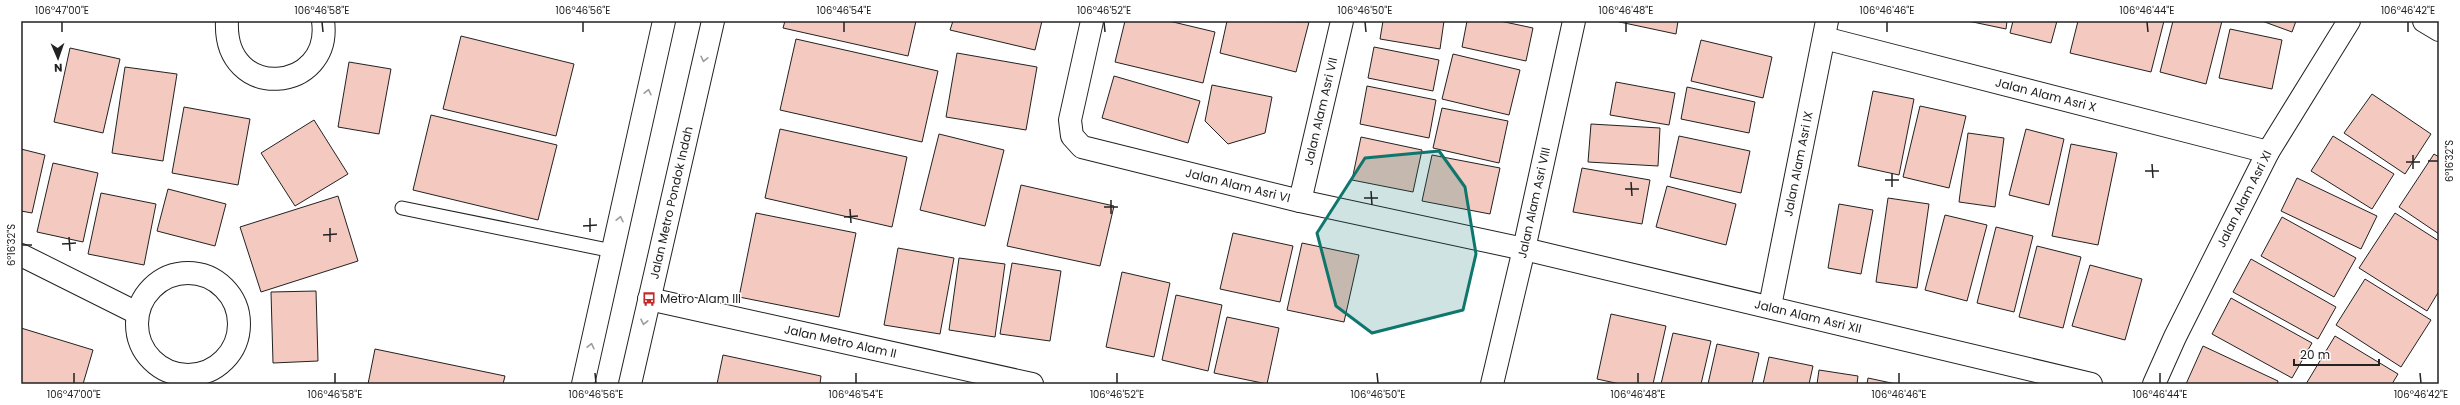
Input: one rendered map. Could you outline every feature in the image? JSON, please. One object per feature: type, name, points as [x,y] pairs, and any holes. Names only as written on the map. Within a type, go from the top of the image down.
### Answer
[{"type":"main road","points":[[227,21],[226,38],[232,55],[244,69],[260,77],[278,80],[296,75],[311,65],[321,49],[325,32],[324,21]]},
{"type":"main road","points":[[583,384],[664,21]]},
{"type":"main road","name":"Jalan Metro Pondok Indah","points":[[630,384],[713,21]]},
{"type":"main road","name":"Jalan Alam Asri VI","points":[[1092,21],[1070,120],[1072,136],[1082,147],[1300,201],[1524,249]]},
{"type":"main road","name":"Jalan Alam Asri VII","points":[[1300,201],[1342,21]]},
{"type":"main road","name":"Jalan Alam Asri VIII","points":[[1492,384],[1524,249],[1574,21]]},
{"type":"main road","name":"Jalan Alam Asri XI","points":[[2154,384],[2175,337],[2268,152],[2350,21]]},
{"type":"main road","points":[[2424,21],[2439,30]]},
{"type":"main road","name":"Jalan Alam Asri X","points":[[1825,29],[2268,152]]},
{"type":"main road","name":"Jalan Alam Asri IX","points":[[1770,306],[1825,29]]},
{"type":"main road","name":"Jalan Alam Asri XII","points":[[1524,249],[1770,306],[2091,384]]},
{"type":"main road","points":[[21,255],[137,313]]},
{"type":"main road","points":[[193,272],[217,280],[234,299],[240,322],[235,347],[219,366],[196,376],[171,374],[150,360],[138,338],[137,313],[148,291],[168,276],[193,272]]},
{"type":"main road","name":"Jalan Metro Alam II","points":[[649,299],[1032,384]]},
{"type":"lane","points":[[402,208],[613,251]]},
{"type":"highlighted area","points":[[1439,151],[1465,187],[1476,254],[1463,310],[1372,333],[1336,306],[1317,233],[1365,158]]},
{"type":"building","points":[[785,21],[916,21],[908,56],[783,28]]},
{"type":"building","points":[[953,21],[1042,21],[1035,50],[950,30]]},
{"type":"building","points":[[1125,21],[1169,21],[1215,32],[1203,83],[1115,62]]},
{"type":"building","points":[[1227,21],[1309,22],[1296,72],[1220,53]]},
{"type":"building","points":[[1383,21],[1444,21],[1440,49],[1380,39]]},
{"type":"building","points":[[1467,21],[1500,21],[1533,28],[1526,61],[1462,47]]},
{"type":"building","points":[[1615,21],[1678,21],[1676,34]]},
{"type":"building","points":[[1968,21],[2007,21],[2006,29]]},
{"type":"building","points":[[2013,21],[2057,21],[2051,43],[2010,33]]},
{"type":"building","points":[[2078,21],[2164,21],[2151,72],[2070,53]]},
{"type":"building","points":[[2173,21],[2222,21],[2206,84],[2160,72]]},
{"type":"building","points":[[2262,21],[2296,21],[2292,32]]},
{"type":"building","points":[[2230,29],[2282,40],[2272,89],[2219,78]]},
{"type":"building","points":[[461,36],[574,64],[556,136],[443,109]]},
{"type":"building","points":[[796,39],[938,71],[922,142],[780,110]]},
{"type":"building","points":[[1701,40],[1772,57],[1763,98],[1691,81]]},
{"type":"building","points":[[1374,47],[1439,60],[1433,91],[1368,78]]},
{"type":"building","points":[[70,48],[120,59],[103,133],[54,122]]},
{"type":"building","points":[[957,53],[1037,67],[1026,130],[946,117]]},
{"type":"building","points":[[1453,54],[1520,70],[1509,115],[1442,99]]},
{"type":"building","points":[[349,62],[391,69],[379,134],[338,127]]},
{"type":"building","points":[[125,67],[177,74],[163,161],[112,153]]},
{"type":"building","points":[[1114,76],[1200,101],[1188,143],[1102,118]]},
{"type":"building","points":[[1616,82],[1675,93],[1669,125],[1610,115]]},
{"type":"building","points":[[1212,85],[1272,97],[1265,133],[1228,144],[1205,121]]},
{"type":"building","points":[[1367,86],[1436,100],[1429,138],[1360,124]]},
{"type":"building","points":[[1687,87],[1755,102],[1749,133],[1681,119]]},
{"type":"building","points":[[1873,91],[1914,99],[1899,175],[1858,166]]},
{"type":"building","points":[[2372,94],[2431,134],[2405,174],[2344,133]]},
{"type":"building","points":[[1920,106],[1966,116],[1949,188],[1903,177]]},
{"type":"building","points":[[184,107],[250,119],[238,185],[172,173]]},
{"type":"building","points":[[1442,108],[1508,121],[1499,163],[1433,148]]},
{"type":"building","points":[[431,115],[557,145],[538,220],[413,190]]},
{"type":"building","points":[[314,120],[348,174],[295,206],[261,153]]},
{"type":"building","points":[[1591,124],[1660,128],[1658,166],[1588,162]]},
{"type":"building","points":[[780,129],[907,157],[892,227],[765,198]]},
{"type":"building","points":[[2026,129],[2064,139],[2049,205],[2009,195]]},
{"type":"building","points":[[1968,133],[2004,138],[1995,207],[1959,202]]},
{"type":"building","points":[[939,134],[1004,150],[985,226],[920,210]]},
{"type":"building","points":[[1679,136],[1750,151],[1741,193],[1670,177]]},
{"type":"building","points":[[2333,136],[2394,174],[2372,209],[2311,171]]},
{"type":"building","points":[[1361,137],[1422,150],[1413,192],[1352,180]]},
{"type":"building","points":[[2071,144],[2117,153],[2098,245],[2052,236]]},
{"type":"building","points":[[21,149],[45,155],[32,213],[21,211]]},
{"type":"building","points":[[2434,154],[2439,157],[2439,234],[2399,207]]},
{"type":"building","points":[[1432,155],[1500,168],[1490,214],[1422,201]]},
{"type":"building","points":[[53,163],[98,173],[83,242],[37,232]]},
{"type":"building","points":[[1582,168],[1650,180],[1642,224],[1573,212]]},
{"type":"building","points":[[2297,178],[2377,216],[2361,249],[2281,211]]},
{"type":"building","points":[[1021,185],[1114,206],[1100,266],[1007,246]]},
{"type":"building","points":[[1667,186],[1736,204],[1726,245],[1656,227]]},
{"type":"building","points":[[168,189],[226,204],[215,246],[157,231]]},
{"type":"building","points":[[101,193],[156,204],[144,265],[88,254]]},
{"type":"building","points":[[338,196],[358,261],[261,292],[240,227]]},
{"type":"building","points":[[1888,198],[1929,204],[1917,288],[1876,282]]},
{"type":"building","points":[[1839,204],[1873,210],[1861,274],[1828,268]]},
{"type":"building","points":[[756,213],[856,233],[839,317],[739,297]]},
{"type":"building","points":[[2395,213],[2439,241],[2439,291],[2427,311],[2359,268]]},
{"type":"building","points":[[1945,215],[1987,225],[1967,301],[1925,290]]},
{"type":"building","points":[[2282,217],[2356,258],[2334,297],[2261,256]]},
{"type":"building","points":[[1996,227],[2033,236],[2014,312],[1977,303]]},
{"type":"building","points":[[1233,233],[1293,246],[1280,302],[1220,289]]},
{"type":"building","points":[[1302,243],[1359,255],[1344,322],[1287,310]]},
{"type":"building","points":[[2037,246],[2081,257],[2063,328],[2019,317]]},
{"type":"building","points":[[898,248],[954,258],[940,334],[884,325]]},
{"type":"building","points":[[959,258],[1005,264],[995,337],[949,330]]},
{"type":"building","points":[[2251,259],[2336,307],[2318,339],[2233,292]]},
{"type":"building","points":[[1012,263],[1061,271],[1050,341],[1000,334]]},
{"type":"building","points":[[2090,265],[2142,279],[2125,340],[2072,326]]},
{"type":"building","points":[[1122,272],[1170,283],[1154,357],[1106,347]]},
{"type":"building","points":[[2365,279],[2431,320],[2401,367],[2336,325]]},
{"type":"building","points":[[316,291],[318,361],[273,363],[271,292]]},
{"type":"building","points":[[1176,295],[1222,305],[1208,371],[1162,360]]},
{"type":"building","points":[[2231,298],[2312,343],[2292,378],[2212,334]]},
{"type":"building","points":[[1611,314],[1666,326],[1653,384],[1620,384],[1597,379]]},
{"type":"building","points":[[1227,317],[1279,328],[1267,384],[1214,373]]},
{"type":"building","points":[[21,328],[93,350],[83,384],[21,384]]},
{"type":"building","points":[[1673,333],[1711,341],[1701,384],[1661,384]]},
{"type":"building","points":[[2335,336],[2398,374],[2392,384],[2306,384]]},
{"type":"building","points":[[1717,344],[1759,353],[1752,384],[1708,384]]},
{"type":"building","points":[[2203,346],[2278,381],[2277,384],[2186,384]]},
{"type":"building","points":[[375,349],[505,376],[503,384],[368,384]]},
{"type":"building","points":[[723,355],[821,376],[820,384],[717,384]]},
{"type":"building","points":[[1769,357],[1813,366],[1809,384],[1763,384]]},
{"type":"building","points":[[1819,370],[1858,376],[1857,384],[1817,384]]},
{"type":"building","points":[[1868,378],[1896,384],[1867,384]]},
{"type":"place","name":"Metro Alam III","points":[[649,299]]}]
